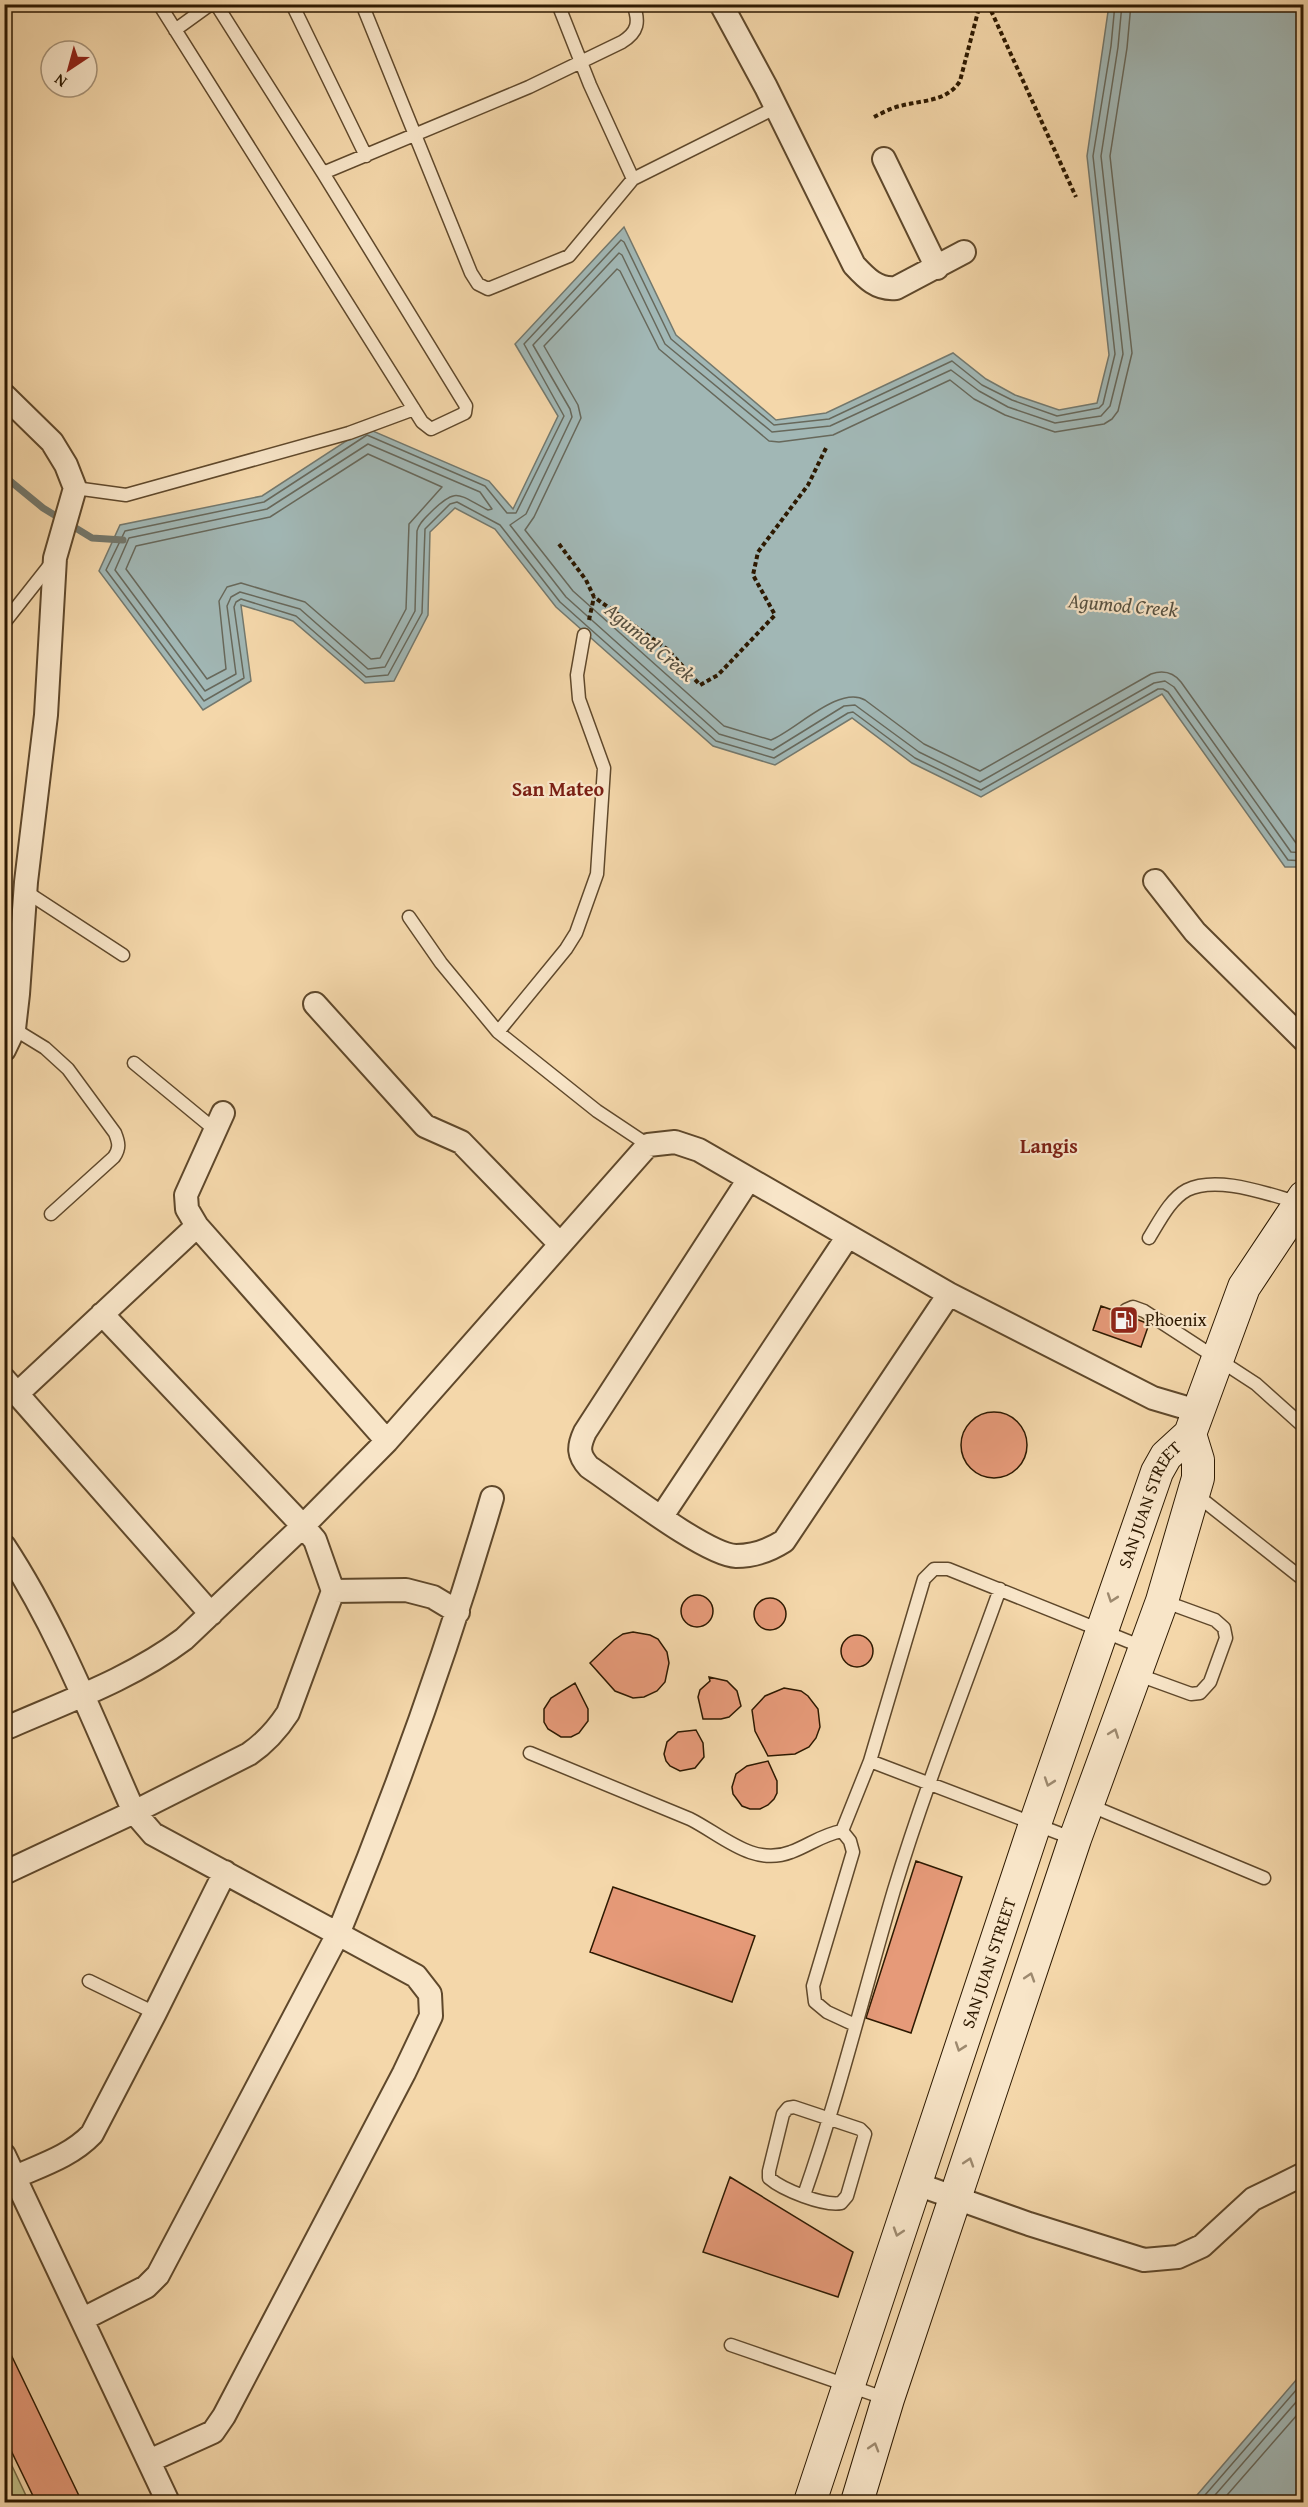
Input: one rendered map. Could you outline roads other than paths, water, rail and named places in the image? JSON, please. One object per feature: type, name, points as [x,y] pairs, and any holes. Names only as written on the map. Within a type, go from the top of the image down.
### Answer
[{"type":"main road","name":"SAN JUAN STREET","points":[[810,2502],[914,2183],[1157,1472],[1166,1456],[1194,1423],[1244,1287],[1301,1200]]},
{"type":"main road","name":"SAN JUAN STREET","points":[[857,2502],[888,2399],[957,2199],[1075,1839],[1162,1601],[1198,1478],[1194,1423]]},
{"type":"street","points":[[721,4],[777,107],[854,265],[865,277],[888,289],[897,288],[964,252]]},
{"type":"street","points":[[884,159],[937,268]]},
{"type":"street","points":[[4,395],[52,442],[66,465],[74,492],[57,553],[46,716],[25,891],[14,1029],[4,1050]]},
{"type":"street","points":[[1155,881],[1195,932],[1304,1040]]},
{"type":"street","points":[[315,1004],[425,1126],[461,1142],[560,1244]]},
{"type":"street","points":[[219,1121],[186,1195],[187,1209],[197,1226],[387,1441]]},
{"type":"street","points":[[4,1729],[162,1655],[211,1614],[387,1441],[648,1145],[664,1142],[686,1144],[715,1158],[949,1294],[1153,1398],[1194,1423]]},
{"type":"street","points":[[749,1179],[581,1441],[579,1451],[581,1459],[589,1467],[707,1546],[735,1556],[773,1548],[784,1541],[949,1294]]},
{"type":"street","points":[[197,1226],[102,1314],[11,1386],[211,1614]]},
{"type":"street","points":[[662,1516],[848,1236]]},
{"type":"street","points":[[4,1873],[134,1812],[249,1754],[262,1745],[288,1713],[333,1591],[315,1540],[102,1314]]},
{"type":"street","points":[[82,2319],[146,2287],[158,2275],[338,1934],[359,1884],[458,1612],[492,1498]]},
{"type":"street","points":[[4,1546],[25,1578],[82,1694],[134,1812],[153,1834],[416,1976],[430,1994],[430,2016],[404,2073],[224,2416],[213,2432],[149,2461]]},
{"type":"street","points":[[333,1591],[406,1590],[433,1597],[458,1612]]},
{"type":"street","points":[[15,2177],[65,2155],[80,2146],[92,2134],[225,1872]]},
{"type":"street","points":[[4,2155],[168,2502]]},
{"type":"street","points":[[914,2183],[1029,2224],[1144,2260],[1178,2257],[1202,2246],[1253,2199],[1304,2174]]},
{"type":"lane","points":[[159,4],[422,422],[431,429],[465,413],[466,406],[216,4]]},
{"type":"lane","points":[[175,30],[211,4]]},
{"type":"lane","points":[[292,4],[366,156]]},
{"type":"lane","points":[[362,4],[413,136],[471,273],[478,284],[488,289],[569,256],[633,178],[777,107]]},
{"type":"lane","points":[[558,4],[581,63],[633,178]]},
{"type":"lane","points":[[323,173],[581,63],[632,35],[637,26],[637,14],[633,4]]},
{"type":"lane","points":[[74,492],[126,495],[349,433],[414,409]]},
{"type":"lane","points":[[4,623],[57,553]]},
{"type":"lane","points":[[498,1032],[566,950],[576,933],[597,874],[604,768],[579,699],[577,675],[584,635]]},
{"type":"lane","points":[[25,891],[123,955]]},
{"type":"lane","points":[[409,917],[441,963],[498,1032],[597,1111],[648,1145]]},
{"type":"lane","points":[[14,1029],[45,1048],[68,1069],[115,1133],[119,1142],[114,1157],[51,1214]]},
{"type":"lane","points":[[134,1063],[219,1121]]},
{"type":"lane","points":[[1149,1238],[1168,1208],[1186,1190],[1225,1184],[1301,1200]]},
{"type":"lane","points":[[1126,1310],[1133,1308],[1144,1311],[1217,1358],[1256,1384],[1304,1428]]},
{"type":"lane","points":[[1194,1493],[1304,1580]]},
{"type":"lane","points":[[855,2025],[827,2012],[815,2002],[813,1986],[853,1852],[842,1831],[870,1761],[924,1579],[934,1569],[948,1569],[1000,1589],[1101,1631],[1140,1661],[1191,1694],[1200,1693],[1210,1683],[1226,1638],[1224,1628],[1215,1620],[1162,1601]]},
{"type":"lane","points":[[804,2195],[831,2120],[855,2025],[895,1887],[1000,1589]]},
{"type":"lane","points":[[530,1752],[690,1819],[708,1828],[727,1842],[764,1857],[778,1857],[795,1851],[814,1839],[842,1831]]},
{"type":"lane","points":[[870,1761],[1075,1839]]},
{"type":"lane","points":[[1088,1804],[1264,1878]]},
{"type":"lane","points":[[89,1981],[155,2013]]},
{"type":"lane","points":[[794,2107],[860,2129],[865,2134],[847,2196],[841,2203],[832,2205],[804,2195],[777,2184],[769,2178],[783,2114],[788,2108],[794,2107]]},
{"type":"lane","points":[[731,2345],[888,2399]]},
{"type":"water","points":[[1109,5],[1303,5],[1303,867],[1285,867],[1162,694],[981,797],[912,763],[852,718],[775,765],[713,746],[556,607],[495,529],[455,508],[430,532],[428,615],[394,681],[365,683],[293,621],[241,605],[251,681],[203,710],[99,571],[120,525],[262,496],[366,428],[489,481],[513,509],[558,416],[515,344],[624,227],[676,335],[776,420],[826,413],[953,353],[986,379],[1015,395],[1059,410],[1097,403],[1109,355],[1087,156]]},
{"type":"water","points":[[1303,2372],[1303,2502],[1191,2502]]},
{"type":"waterway","name":"Agumod Creek","points":[[4,476],[43,508],[92,538],[123,540]]},
{"type":"place","name":"Phoenix","points":[[1124,1320]]},
{"type":"district","name":"San Mateo","points":[[558,789]]},
{"type":"district","name":"Langis","points":[[1049,1146]]}]
